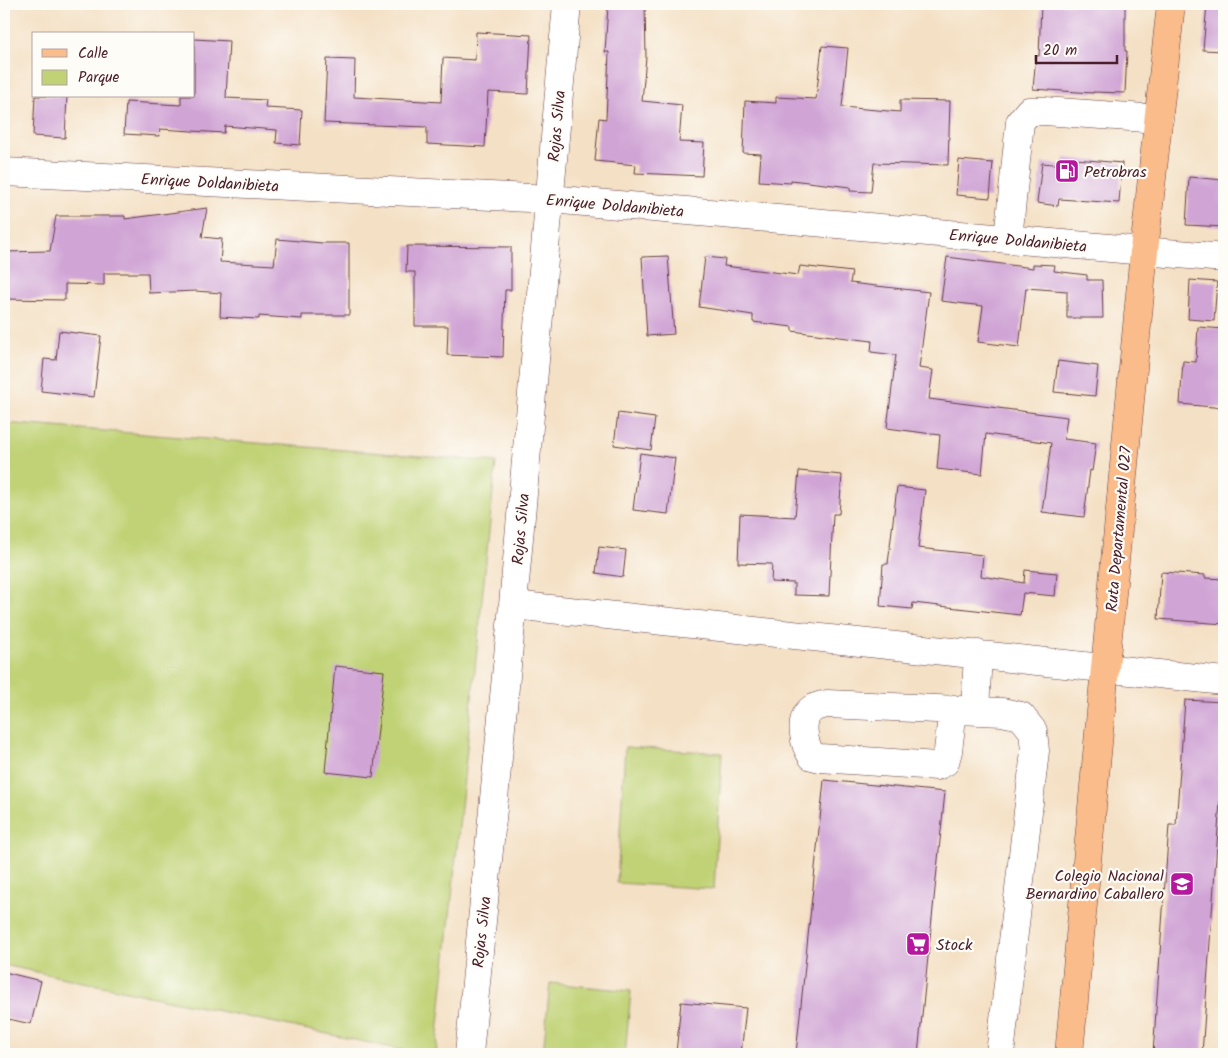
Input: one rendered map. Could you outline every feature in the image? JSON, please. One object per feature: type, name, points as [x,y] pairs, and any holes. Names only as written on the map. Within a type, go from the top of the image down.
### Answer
[{"type":"main road","name":"Ruta Departamental 027","points":[[1069,1054],[1144,251],[1171,4]]},
{"type":"street","name":"Rojas Silva","points":[[469,1054],[513,604],[567,4]]},
{"type":"street","points":[[1008,239],[1020,122],[1029,112],[1044,111],[1158,119]]},
{"type":"street","name":"Enrique Doldanibieta","points":[[4,172],[550,199],[1224,258]]},
{"type":"street","points":[[513,604],[1224,681]]},
{"type":"street","points":[[978,654],[964,709],[945,762],[937,766],[820,758],[812,756],[804,742],[807,714],[812,709],[827,704],[964,709],[1002,712],[1021,716],[1033,731],[1035,750],[1000,1054]]},
{"type":"green space","points":[[4,423],[496,462],[436,1054],[421,1054],[4,965]]},
{"type":"green space","points":[[625,747],[722,753],[714,889],[617,883]]},
{"type":"green space","points":[[550,983],[631,991],[625,1054],[543,1054]]},
{"type":"building","points":[[1041,4],[1125,5],[1125,51],[1127,51],[1125,93],[1033,89],[1036,56],[1039,56]]},
{"type":"building","points":[[1207,4],[1224,4],[1224,51],[1203,50]]},
{"type":"building","points":[[608,5],[645,6],[646,57],[642,101],[682,105],[679,142],[704,143],[702,176],[635,173],[636,165],[595,161],[599,118],[606,119],[609,52],[605,52]]},
{"type":"building","points":[[476,32],[531,35],[528,94],[488,92],[485,147],[427,144],[427,127],[324,123],[327,59],[355,60],[354,97],[441,102],[443,58],[475,60]]},
{"type":"building","points":[[195,39],[229,41],[226,98],[266,100],[265,108],[302,110],[300,145],[276,143],[277,130],[225,126],[224,133],[160,129],[159,136],[124,134],[126,102],[181,105],[181,98],[195,98]]},
{"type":"building","points":[[822,46],[848,48],[842,107],[900,112],[900,100],[950,101],[948,165],[874,163],[871,192],[850,191],[850,187],[791,180],[791,183],[759,181],[761,154],[743,153],[745,101],[776,103],[776,97],[816,99]]},
{"type":"building","points":[[35,98],[67,98],[65,138],[33,136]]},
{"type":"building","points":[[1064,158],[1122,163],[1119,203],[1059,199],[1058,206],[1037,203],[1042,163],[1063,165]]},
{"type":"building","points":[[959,160],[993,163],[990,198],[956,195]]},
{"type":"building","points":[[1189,177],[1224,180],[1224,227],[1186,225]]},
{"type":"building","points":[[207,208],[202,237],[222,239],[220,262],[274,265],[277,239],[349,243],[349,315],[302,315],[302,319],[259,316],[259,319],[220,317],[221,293],[196,291],[149,293],[148,273],[104,273],[104,285],[65,284],[65,300],[4,299],[4,252],[50,251],[56,216],[125,216],[125,219]]},
{"type":"building","points":[[407,246],[511,247],[511,290],[505,290],[503,357],[447,355],[448,326],[415,326],[415,272],[406,272]]},
{"type":"building","points":[[668,256],[674,334],[647,336],[642,257]]},
{"type":"building","points":[[705,257],[725,259],[724,266],[798,275],[800,266],[852,272],[850,283],[929,292],[919,368],[933,370],[929,399],[1067,417],[1064,439],[1096,443],[1092,471],[1090,470],[1084,517],[1042,512],[1051,443],[986,434],[982,474],[937,469],[940,435],[887,428],[896,355],[871,352],[872,341],[792,331],[792,327],[753,322],[753,315],[699,307]]},
{"type":"building","points":[[947,257],[1033,268],[1033,264],[1055,265],[1054,271],[1087,275],[1087,280],[1102,280],[1103,318],[1067,318],[1067,291],[1026,288],[1019,347],[978,342],[983,306],[941,301]]},
{"type":"building","points":[[1190,280],[1217,282],[1214,321],[1188,319]]},
{"type":"building","points":[[1198,327],[1224,329],[1224,408],[1180,404],[1183,361],[1196,362]]},
{"type":"building","points":[[59,331],[101,336],[94,397],[41,391],[44,359],[56,360]]},
{"type":"building","points":[[1058,361],[1098,366],[1095,396],[1054,392]]},
{"type":"building","points":[[618,413],[655,418],[651,450],[614,445]]},
{"type":"building","points":[[640,453],[675,458],[668,514],[633,510]]},
{"type":"building","points":[[799,471],[842,475],[839,514],[833,514],[829,596],[794,595],[794,583],[771,582],[772,564],[738,563],[740,514],[795,517]]},
{"type":"building","points":[[897,487],[925,490],[918,548],[983,555],[981,576],[1024,583],[1025,570],[1057,573],[1055,596],[1023,593],[1020,615],[913,603],[912,609],[880,606],[883,564],[888,564]]},
{"type":"building","points":[[599,547],[626,550],[623,577],[596,573]]},
{"type":"building","points":[[1161,572],[1205,575],[1205,578],[1224,579],[1224,624],[1158,619]]},
{"type":"building","points":[[335,666],[384,671],[373,777],[325,772]]},
{"type":"building","points":[[1185,700],[1224,702],[1224,802],[1220,801],[1202,1054],[1153,1054],[1169,825],[1176,825]]},
{"type":"building","points":[[824,780],[945,792],[918,1054],[796,1054]]},
{"type":"building","points":[[4,972],[41,981],[31,1024],[4,1018]]},
{"type":"building","points":[[681,1002],[746,1008],[741,1054],[676,1054]]},
{"type":"place","name":"Petrobras","points":[[1067,171]]},
{"type":"place","name":"Colegio Nacional Bernardino Caballero","points":[[1182,884]]},
{"type":"place","name":"Stock","points":[[918,944]]}]
